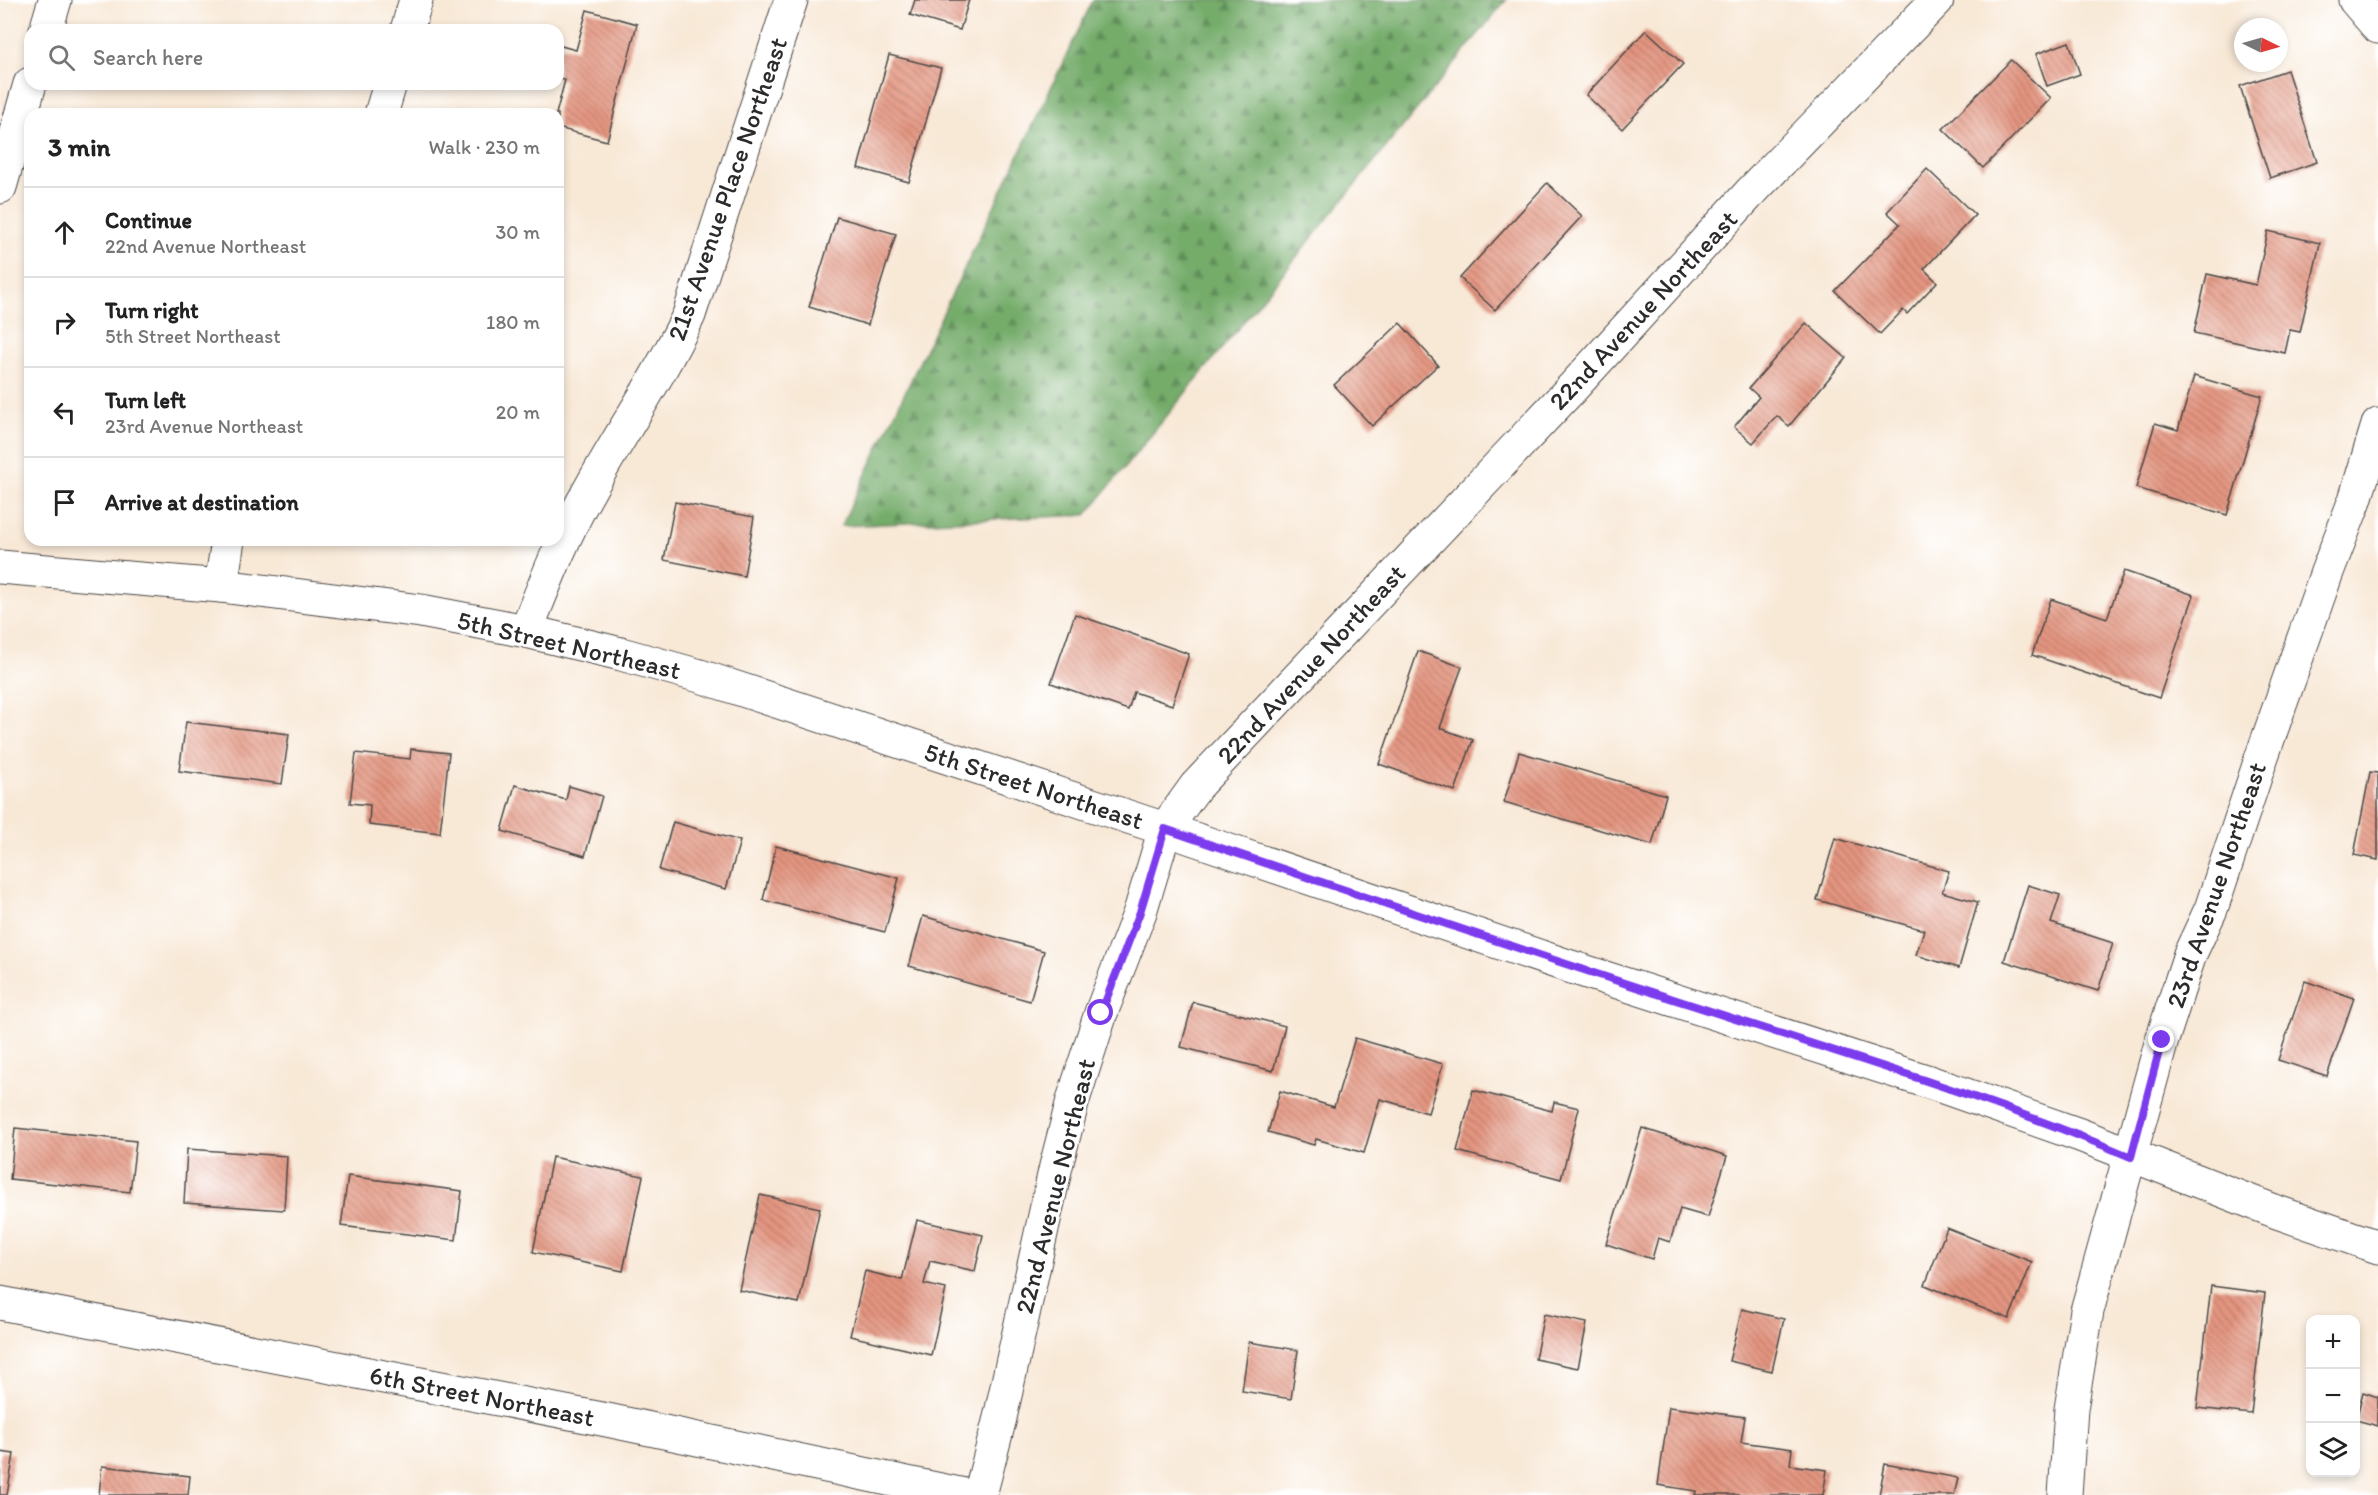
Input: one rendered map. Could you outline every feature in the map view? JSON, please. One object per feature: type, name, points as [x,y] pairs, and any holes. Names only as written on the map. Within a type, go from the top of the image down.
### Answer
[{"type":"street","points":[[48,24],[55,0]]},
{"type":"street","points":[[409,24],[416,0]]},
{"type":"street","name":"21st Avenue Place Northeast","points":[[564,541],[589,490],[670,356],[689,315],[791,0]]},
{"type":"street","name":"22nd Avenue Northeast","points":[[980,1495],[1000,1418],[1056,1166],[1073,1100],[1101,1013],[1140,912],[1165,829],[1196,786],[1566,394],[1741,203],[1936,0]]},
{"type":"street","points":[[2355,0],[2378,27]]},
{"type":"street","points":[[0,187],[28,90]]},
{"type":"street","points":[[383,108],[388,90]]},
{"type":"street","name":"23rd Avenue Northeast","points":[[2065,1495],[2071,1409],[2087,1311],[2162,1040],[2190,954],[2211,909],[2260,759],[2355,500],[2378,425]]},
{"type":"street","points":[[221,586],[227,546]]},
{"type":"street","name":"21st Avenue Place Northeast","points":[[526,631],[548,573],[561,546]]},
{"type":"street","name":"5th Street Northeast","points":[[0,567],[221,586],[421,611],[526,631],[700,676],[1565,964],[1929,1082],[2080,1135],[2131,1157],[2378,1247]]},
{"type":"street","name":"6th Street Northeast","points":[[0,1303],[607,1420],[964,1495]]},
{"type":"green space","points":[[1093,0],[1506,0],[1086,515],[841,526]]},
{"type":"building","points":[[915,0],[969,0],[960,30],[910,15]]},
{"type":"building","points":[[587,10],[637,24],[607,141],[564,130],[564,108],[558,108],[564,90],[564,47],[576,50]]},
{"type":"building","points":[[1646,30],[1683,64],[1622,129],[1586,95]]},
{"type":"building","points":[[2069,42],[2080,74],[2047,86],[2036,54]]},
{"type":"building","points":[[889,55],[941,68],[909,182],[858,168]]},
{"type":"building","points":[[2011,60],[2051,98],[1983,168],[1943,129]]},
{"type":"building","points":[[2281,72],[2288,72],[2317,162],[2270,178],[2240,86]]},
{"type":"building","points":[[1927,169],[1975,215],[1924,269],[1937,282],[1907,314],[1903,310],[1880,334],[1835,291],[1900,224],[1887,212]]},
{"type":"building","points":[[1547,183],[1582,216],[1495,310],[1460,278]]},
{"type":"building","points":[[837,217],[896,234],[868,325],[809,307]]},
{"type":"building","points":[[2268,231],[2320,243],[2300,332],[2290,330],[2285,353],[2194,333],[2207,274],[2256,285]]},
{"type":"building","points":[[1400,323],[1438,365],[1372,426],[1334,385]]},
{"type":"building","points":[[1806,323],[1846,358],[1789,426],[1777,416],[1753,443],[1734,427],[1759,397],[1749,388]]},
{"type":"building","points":[[2194,376],[2262,396],[2227,515],[2136,488],[2155,423],[2178,430]]},
{"type":"building","points":[[675,502],[754,517],[744,576],[664,560]]},
{"type":"building","points":[[2124,571],[2194,595],[2159,698],[2032,655],[2051,599],[2107,618]]},
{"type":"building","points":[[1075,614],[1189,654],[1172,705],[1134,692],[1128,710],[1051,683]]},
{"type":"building","points":[[1418,651],[1462,667],[1440,728],[1473,740],[1455,791],[1379,764]]},
{"type":"building","points":[[186,722],[289,734],[282,784],[179,771]]},
{"type":"building","points":[[411,749],[449,753],[440,833],[369,825],[370,805],[350,803],[356,753],[410,759]]},
{"type":"building","points":[[1519,752],[1666,795],[1652,845],[1504,802]]},
{"type":"building","points":[[2370,772],[2378,773],[2378,860],[2354,855]]},
{"type":"building","points":[[515,785],[566,800],[569,786],[602,796],[585,856],[502,831]]},
{"type":"building","points":[[673,822],[740,841],[726,889],[659,870]]},
{"type":"building","points":[[1835,838],[1949,871],[1942,892],[1978,902],[1959,968],[1916,955],[1924,930],[1817,900]]},
{"type":"building","points":[[776,846],[899,878],[885,932],[763,900]]},
{"type":"building","points":[[2028,885],[2060,895],[2051,923],[2113,943],[2098,991],[2004,961]]},
{"type":"building","points":[[923,916],[1044,951],[1030,1001],[909,966]]},
{"type":"building","points":[[2305,981],[2354,998],[2327,1076],[2278,1060]]},
{"type":"building","points":[[1193,1002],[1285,1026],[1273,1071],[1181,1047]]},
{"type":"building","points":[[1355,1038],[1443,1064],[1428,1113],[1380,1099],[1364,1153],[1316,1139],[1314,1145],[1268,1132],[1280,1091],[1334,1107]]},
{"type":"building","points":[[1473,1090],[1552,1111],[1554,1102],[1579,1108],[1561,1179],[1457,1151]]},
{"type":"building","points":[[15,1128],[136,1141],[130,1192],[10,1179]]},
{"type":"building","points":[[1642,1128],[1727,1156],[1708,1217],[1680,1209],[1670,1242],[1658,1238],[1652,1259],[1606,1244]]},
{"type":"building","points":[[187,1149],[287,1156],[284,1210],[184,1203]]},
{"type":"building","points":[[552,1157],[643,1176],[623,1271],[533,1252]]},
{"type":"building","points":[[348,1176],[462,1191],[456,1240],[341,1226]]},
{"type":"building","points":[[760,1195],[820,1208],[799,1303],[739,1290]]},
{"type":"building","points":[[917,1220],[983,1235],[975,1271],[930,1261],[924,1284],[946,1289],[931,1355],[850,1336],[865,1271],[902,1280]]},
{"type":"building","points":[[1947,1228],[2032,1262],[2009,1319],[1925,1285]]},
{"type":"building","points":[[2211,1286],[2265,1293],[2251,1414],[2197,1408]]},
{"type":"building","points":[[1742,1309],[1784,1319],[1772,1371],[1729,1361]]},
{"type":"building","points":[[1544,1314],[1587,1323],[1578,1368],[1535,1359]]},
{"type":"building","points":[[1249,1342],[1298,1350],[1291,1399],[1242,1391]]},
{"type":"building","points":[[2363,1392],[2378,1397],[2378,1426],[2360,1421]]},
{"type":"building","points":[[1669,1407],[1745,1417],[1741,1442],[1792,1449],[1790,1465],[1827,1470],[1823,1495],[1695,1495],[1696,1491],[1658,1485]]},
{"type":"building","points":[[0,1452],[14,1454],[7,1495],[0,1495]]},
{"type":"building","points":[[1885,1464],[1958,1478],[1954,1495],[1879,1495]]},
{"type":"building","points":[[102,1466],[190,1476],[188,1495],[99,1495]]},
{"type":"route","points":[[1101,1013],[1140,912],[1165,829],[1565,964],[1929,1082],[2080,1135],[2131,1157],[2162,1040]]}]
